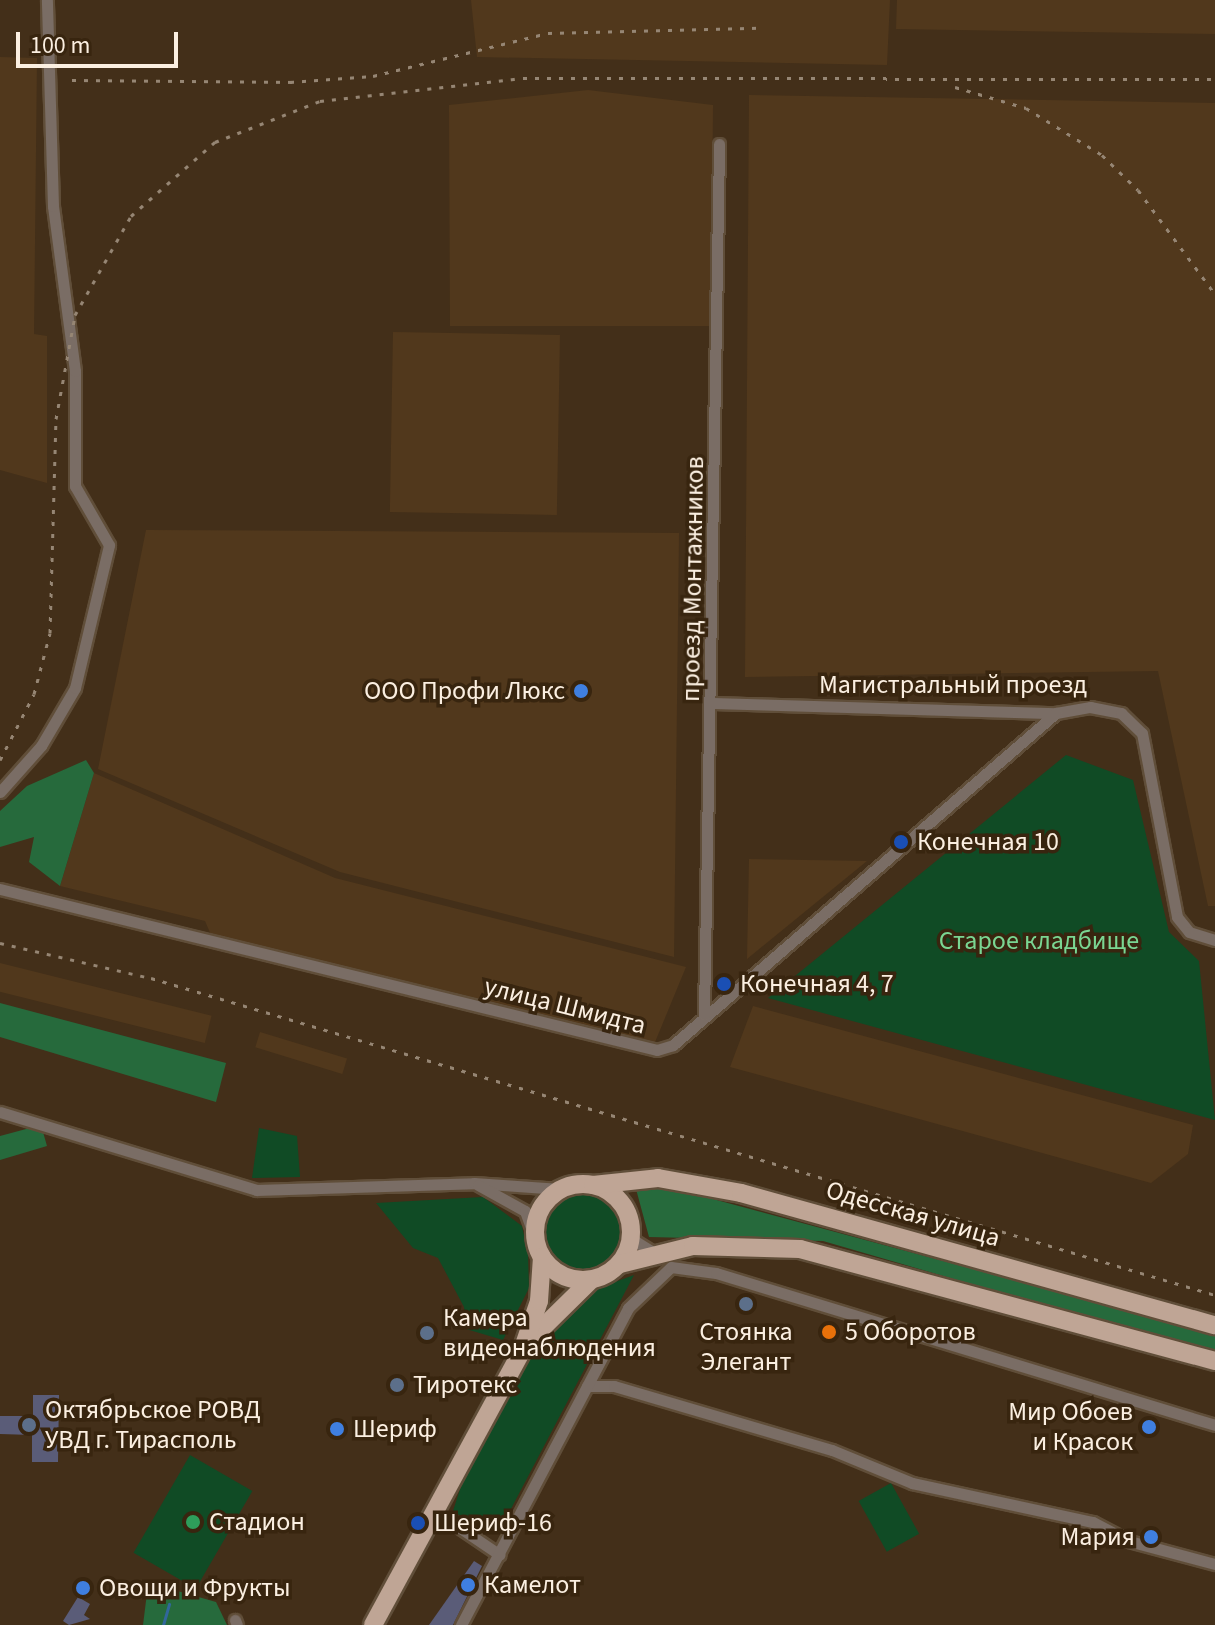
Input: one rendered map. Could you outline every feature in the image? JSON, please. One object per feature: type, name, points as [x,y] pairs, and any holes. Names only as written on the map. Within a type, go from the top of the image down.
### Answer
[{"type":"main road","name":"Одесская улица","points":[[593,1185],[658,1178],[741,1193],[1215,1325]]},
{"type":"main road","points":[[591,1280],[558,1273],[542,1257],[535,1239],[540,1210],[560,1189],[593,1185],[618,1198],[632,1239],[620,1264]]},
{"type":"main road","points":[[522,1351],[591,1280],[620,1264],[654,1252],[730,1246],[823,1253],[1215,1361]]},
{"type":"main road","points":[[373,1625],[522,1351],[539,1301],[542,1257]]},
{"type":"street","points":[[0,792],[41,746],[75,688],[109,545],[75,486],[75,371],[53,206],[47,0]]},
{"type":"street","name":"проезд Монтажников","points":[[704,1015],[713,703],[719,144]]},
{"type":"street","name":"Магистральный проезд","points":[[713,703],[1056,713],[1111,709],[1142,733],[1177,917],[1189,932],[1215,940]]},
{"type":"street","name":"улица Шмидта","points":[[0,889],[193,930],[634,1051],[673,1045],[1056,713]]},
{"type":"street","points":[[0,1112],[256,1190],[474,1183],[560,1189]]},
{"type":"street","points":[[474,1183],[525,1211],[535,1239]]},
{"type":"street","points":[[632,1239],[671,1267],[716,1273],[1215,1425]]},
{"type":"street","points":[[461,1625],[637,1293],[671,1267]]},
{"type":"street","points":[[587,1386],[614,1386],[832,1450],[912,1483],[1093,1522],[1129,1541],[1215,1564]]},
{"type":"street","points":[[435,1511],[500,1555]]},
{"type":"shaded area","points":[[471,0],[890,0],[887,65],[477,57]]},
{"type":"shaded area","points":[[897,0],[1215,0],[1215,34],[896,29]]},
{"type":"shaded area","points":[[0,57],[37,58],[34,334],[47,336],[47,483],[0,470]]},
{"type":"shaded area","points":[[588,90],[713,105],[711,326],[450,326],[449,105]]},
{"type":"shaded area","points":[[749,95],[1215,103],[1215,906],[1208,906],[1158,671],[745,677]]},
{"type":"shaded area","points":[[393,332],[560,335],[557,515],[390,512]]},
{"type":"shaded area","points":[[146,530],[679,533],[674,957],[340,872],[98,769]]},
{"type":"shaded area","points":[[94,773],[335,878],[686,967],[653,1047],[211,935],[205,921],[60,886]]},
{"type":"shaded area","points":[[749,859],[867,861],[747,959]]},
{"type":"shaded area","points":[[0,963],[212,1016],[205,1043],[0,992]]},
{"type":"shaded area","points":[[753,1006],[1193,1125],[1188,1154],[1151,1183],[730,1067]]},
{"type":"shaded area","points":[[260,1032],[347,1059],[342,1074],[255,1047]]},
{"type":"green space","name":"Старое кладбище","points":[[1066,755],[1133,780],[1169,932],[1199,961],[1215,1120],[768,998]]},
{"type":"green space","points":[[86,760],[94,773],[60,886],[29,862],[34,837],[0,847],[0,811],[27,786]]},
{"type":"green space","points":[[0,1003],[226,1063],[216,1102],[0,1037]]},
{"type":"green space","points":[[41,1125],[47,1146],[0,1160],[0,1136]]},
{"type":"green space","points":[[259,1128],[297,1136],[300,1177],[252,1178]]},
{"type":"green space","points":[[657,1184],[1215,1334],[1215,1355],[823,1241],[649,1237],[636,1189]]},
{"type":"green space","points":[[583,1191],[599,1194],[618,1210],[625,1233],[622,1249],[606,1268],[583,1275],[567,1272],[548,1256],[541,1233],[544,1217],[560,1198]]},
{"type":"green space","points":[[483,1197],[522,1226],[528,1254],[529,1288],[503,1340],[466,1329],[464,1307],[438,1258],[413,1248],[376,1203]]},
{"type":"green space","points":[[634,1275],[502,1526],[488,1533],[453,1511],[468,1464],[536,1345],[596,1289]]},
{"type":"green space","name":"Стадион","points":[[190,1455],[252,1491],[196,1589],[134,1553]]},
{"type":"green space","points":[[891,1483],[919,1534],[887,1552],[859,1501]]},
{"type":"green space","points":[[174,1590],[216,1602],[227,1625],[143,1625],[147,1593]]},
{"type":"building","name":"Октябрьское РОВД УВД г. Тирасполь","points":[[33,1395],[59,1395],[58,1462],[32,1462],[32,1435],[0,1434],[0,1416],[33,1416]]},
{"type":"building","name":"Камелот","points":[[474,1561],[482,1566],[453,1625],[429,1625]]},
{"type":"building","points":[[78,1597],[90,1604],[84,1615],[90,1619],[69,1625],[63,1621]]},
{"type":"waterway","points":[[163,1625],[169,1604]]},
{"type":"railway","points":[[290,82],[373,76],[548,33],[759,28]]},
{"type":"railway","points":[[0,760],[34,694],[50,633],[56,419],[75,315],[131,216],[215,142],[320,101],[523,78],[1215,79]]},
{"type":"railway","points":[[72,80],[298,82]]},
{"type":"railway","points":[[955,87],[1026,108],[1102,155],[1138,190],[1215,294]]},
{"type":"railway","points":[[0,943],[151,978],[1215,1295]]},
{"type":"place","name":"ООО Профи Люкс","points":[[581,691]]},
{"type":"place","name":"Конечная 10","points":[[901,842]]},
{"type":"place","name":"Конечная 4, 7","points":[[724,984]]},
{"type":"place","name":"Стоянка Элегант","points":[[746,1304]]},
{"type":"place","name":"5 Оборотов","points":[[829,1332]]},
{"type":"place","name":"Камера видеонаблюдения","points":[[427,1333]]},
{"type":"place","name":"Тиротекс","points":[[397,1385]]},
{"type":"place","name":"Октябрьское РОВД УВД г. Тирасполь","points":[[29,1425]]},
{"type":"place","name":"Мир Обоев и Красок","points":[[1149,1427]]},
{"type":"place","name":"Шериф","points":[[337,1429]]},
{"type":"place","name":"Стадион","points":[[193,1522]]},
{"type":"place","name":"Шериф-16","points":[[418,1523]]},
{"type":"place","name":"Мария","points":[[1151,1537]]},
{"type":"place","name":"Камелот","points":[[468,1585]]},
{"type":"place","name":"Овощи и Фрукты","points":[[83,1588]]}]
